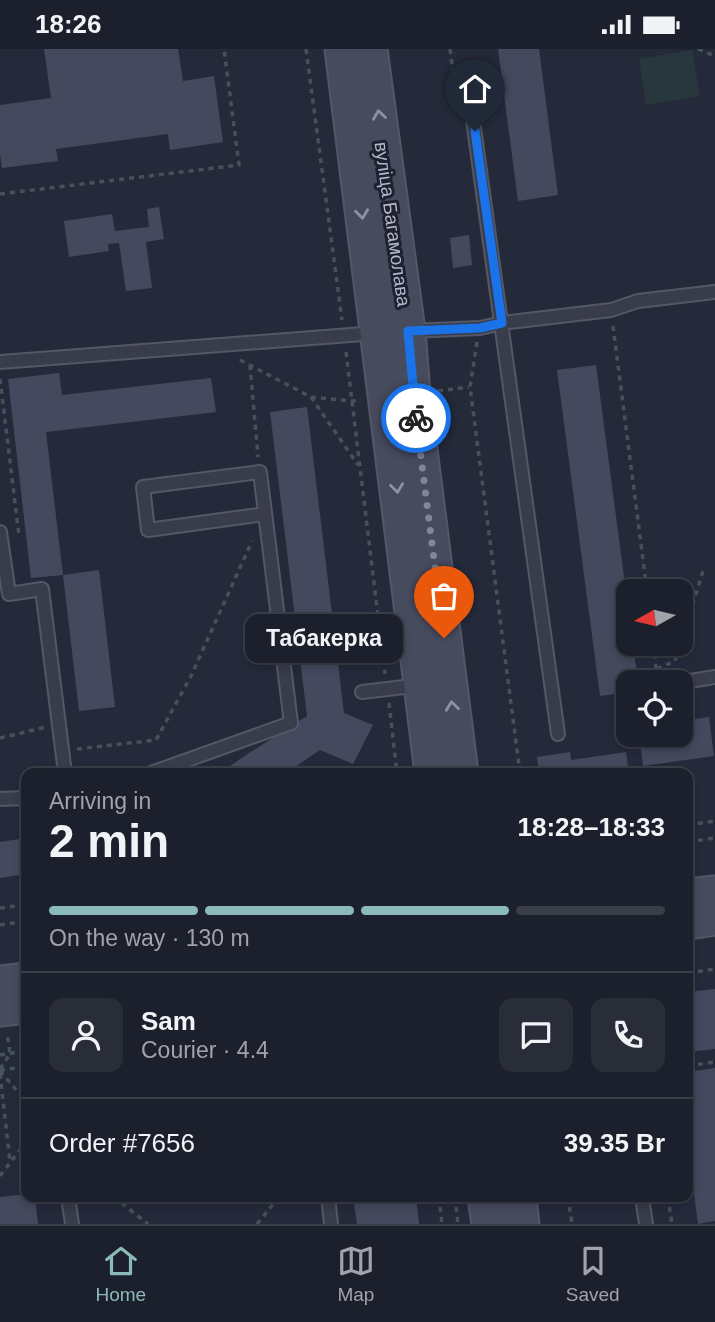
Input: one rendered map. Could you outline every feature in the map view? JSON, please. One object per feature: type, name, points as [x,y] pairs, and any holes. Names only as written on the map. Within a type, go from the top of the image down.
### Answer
[{"type":"main road","name":"вуліца Багамолава","points":[[341,49],[392,332],[413,394],[460,768]]},
{"type":"main road","name":"вуліца Багамолава","points":[[370,49],[421,685],[431,768]]},
{"type":"main road","points":[[693,895],[715,893]]},
{"type":"main road","points":[[693,921],[715,918]]},
{"type":"main road","points":[[0,983],[21,981]]},
{"type":"main road","points":[[0,1009],[21,1007]]},
{"type":"main road","points":[[486,1202],[489,1224]]},
{"type":"main road","points":[[520,1202],[522,1224]]},
{"type":"lane","points":[[460,76],[502,323],[558,734]]},
{"type":"lane","points":[[0,362],[344,335],[480,328],[611,310],[638,301],[715,292]]},
{"type":"lane","points":[[165,768],[291,723],[260,472],[144,487],[148,530],[265,514]]},
{"type":"lane","points":[[0,532],[9,594],[42,589],[64,768]]},
{"type":"lane","points":[[693,681],[715,677]]},
{"type":"lane","points":[[362,692],[421,685]]},
{"type":"lane","points":[[0,799],[21,798]]},
{"type":"lane","points":[[69,1202],[72,1224]]},
{"type":"lane","points":[[329,1202],[331,1224]]},
{"type":"lane","points":[[643,1202],[646,1224]]},
{"type":"path","points":[[0,194],[239,165],[224,49]]},
{"type":"path","points":[[306,49],[396,768]]},
{"type":"path","points":[[450,49],[460,76]]},
{"type":"path","points":[[698,49],[715,56]]},
{"type":"path","points":[[611,310],[645,579]]},
{"type":"path","points":[[480,328],[470,387],[519,768]]},
{"type":"path","points":[[260,472],[250,365],[311,397],[360,467]]},
{"type":"path","points":[[46,727],[62,751],[156,740],[191,676],[265,514]]},
{"type":"path","points":[[693,604],[703,571]]},
{"type":"path","points":[[655,656],[657,669],[675,661],[677,656]]},
{"type":"path","points":[[693,824],[715,821]]},
{"type":"path","points":[[693,841],[715,838]]},
{"type":"path","points":[[0,908],[21,906]]},
{"type":"path","points":[[0,925],[21,922]]},
{"type":"path","points":[[693,972],[715,969]]},
{"type":"path","points":[[0,1055],[21,1052]]},
{"type":"path","points":[[693,1064],[715,1062]]},
{"type":"path","points":[[0,1072],[21,1067]]},
{"type":"path","points":[[0,1072],[21,1095]]},
{"type":"path","points":[[0,1072],[10,1162]]},
{"type":"path","points":[[0,1176],[21,1148]]},
{"type":"path","points":[[120,1202],[148,1224]]},
{"type":"path","points":[[257,1224],[275,1202]]},
{"type":"path","points":[[440,1202],[442,1224]]},
{"type":"path","points":[[456,1202],[458,1224]]},
{"type":"path","points":[[569,1202],[572,1224]]},
{"type":"path","points":[[669,1202],[672,1224]]},
{"type":"shaded area","points":[[692,50],[700,96],[646,105],[639,59]]},
{"type":"building","points":[[44,49],[178,49],[183,81],[214,76],[223,142],[170,150],[168,134],[56,149],[58,161],[2,168],[0,105],[51,98]]},
{"type":"building","points":[[498,49],[539,49],[558,195],[518,201]]},
{"type":"building","points":[[159,207],[164,239],[146,242],[152,288],[126,291],[119,243],[108,244],[109,251],[69,257],[64,221],[112,214],[115,231],[149,227],[147,209]]},
{"type":"building","points":[[469,235],[472,265],[453,268],[450,238]]},
{"type":"building","points":[[596,365],[624,579],[616,579],[616,656],[635,656],[636,670],[616,670],[616,694],[600,696],[557,370]]},
{"type":"building","points":[[59,373],[62,395],[211,378],[216,412],[46,432],[63,575],[31,578],[8,379]]},
{"type":"building","points":[[307,407],[344,713],[373,725],[353,764],[320,750],[293,768],[227,768],[307,716],[270,412]]},
{"type":"building","points":[[99,570],[115,707],[79,711],[63,575]]},
{"type":"building","points":[[709,717],[714,756],[643,766],[641,747],[693,747],[693,719]]},
{"type":"building","points":[[570,752],[571,760],[626,752],[628,768],[538,768],[537,757]]},
{"type":"building","points":[[21,839],[21,875],[0,878],[0,842]]},
{"type":"building","points":[[715,989],[715,1049],[693,1051],[693,991]]},
{"type":"building","points":[[715,1068],[715,1221],[698,1224],[693,1186],[693,1071]]},
{"type":"building","points":[[21,1195],[21,1202],[36,1202],[38,1224],[0,1224],[0,1197]]},
{"type":"building","points":[[354,1202],[417,1202],[419,1224],[357,1224]]},
{"type":"way so far","points":[[416,418],[444,638]]},
{"type":"place","name":"Табакерка","points":[[444,638]]},
{"type":"route","points":[[416,418],[408,331],[480,328],[502,323],[475,131]]}]
